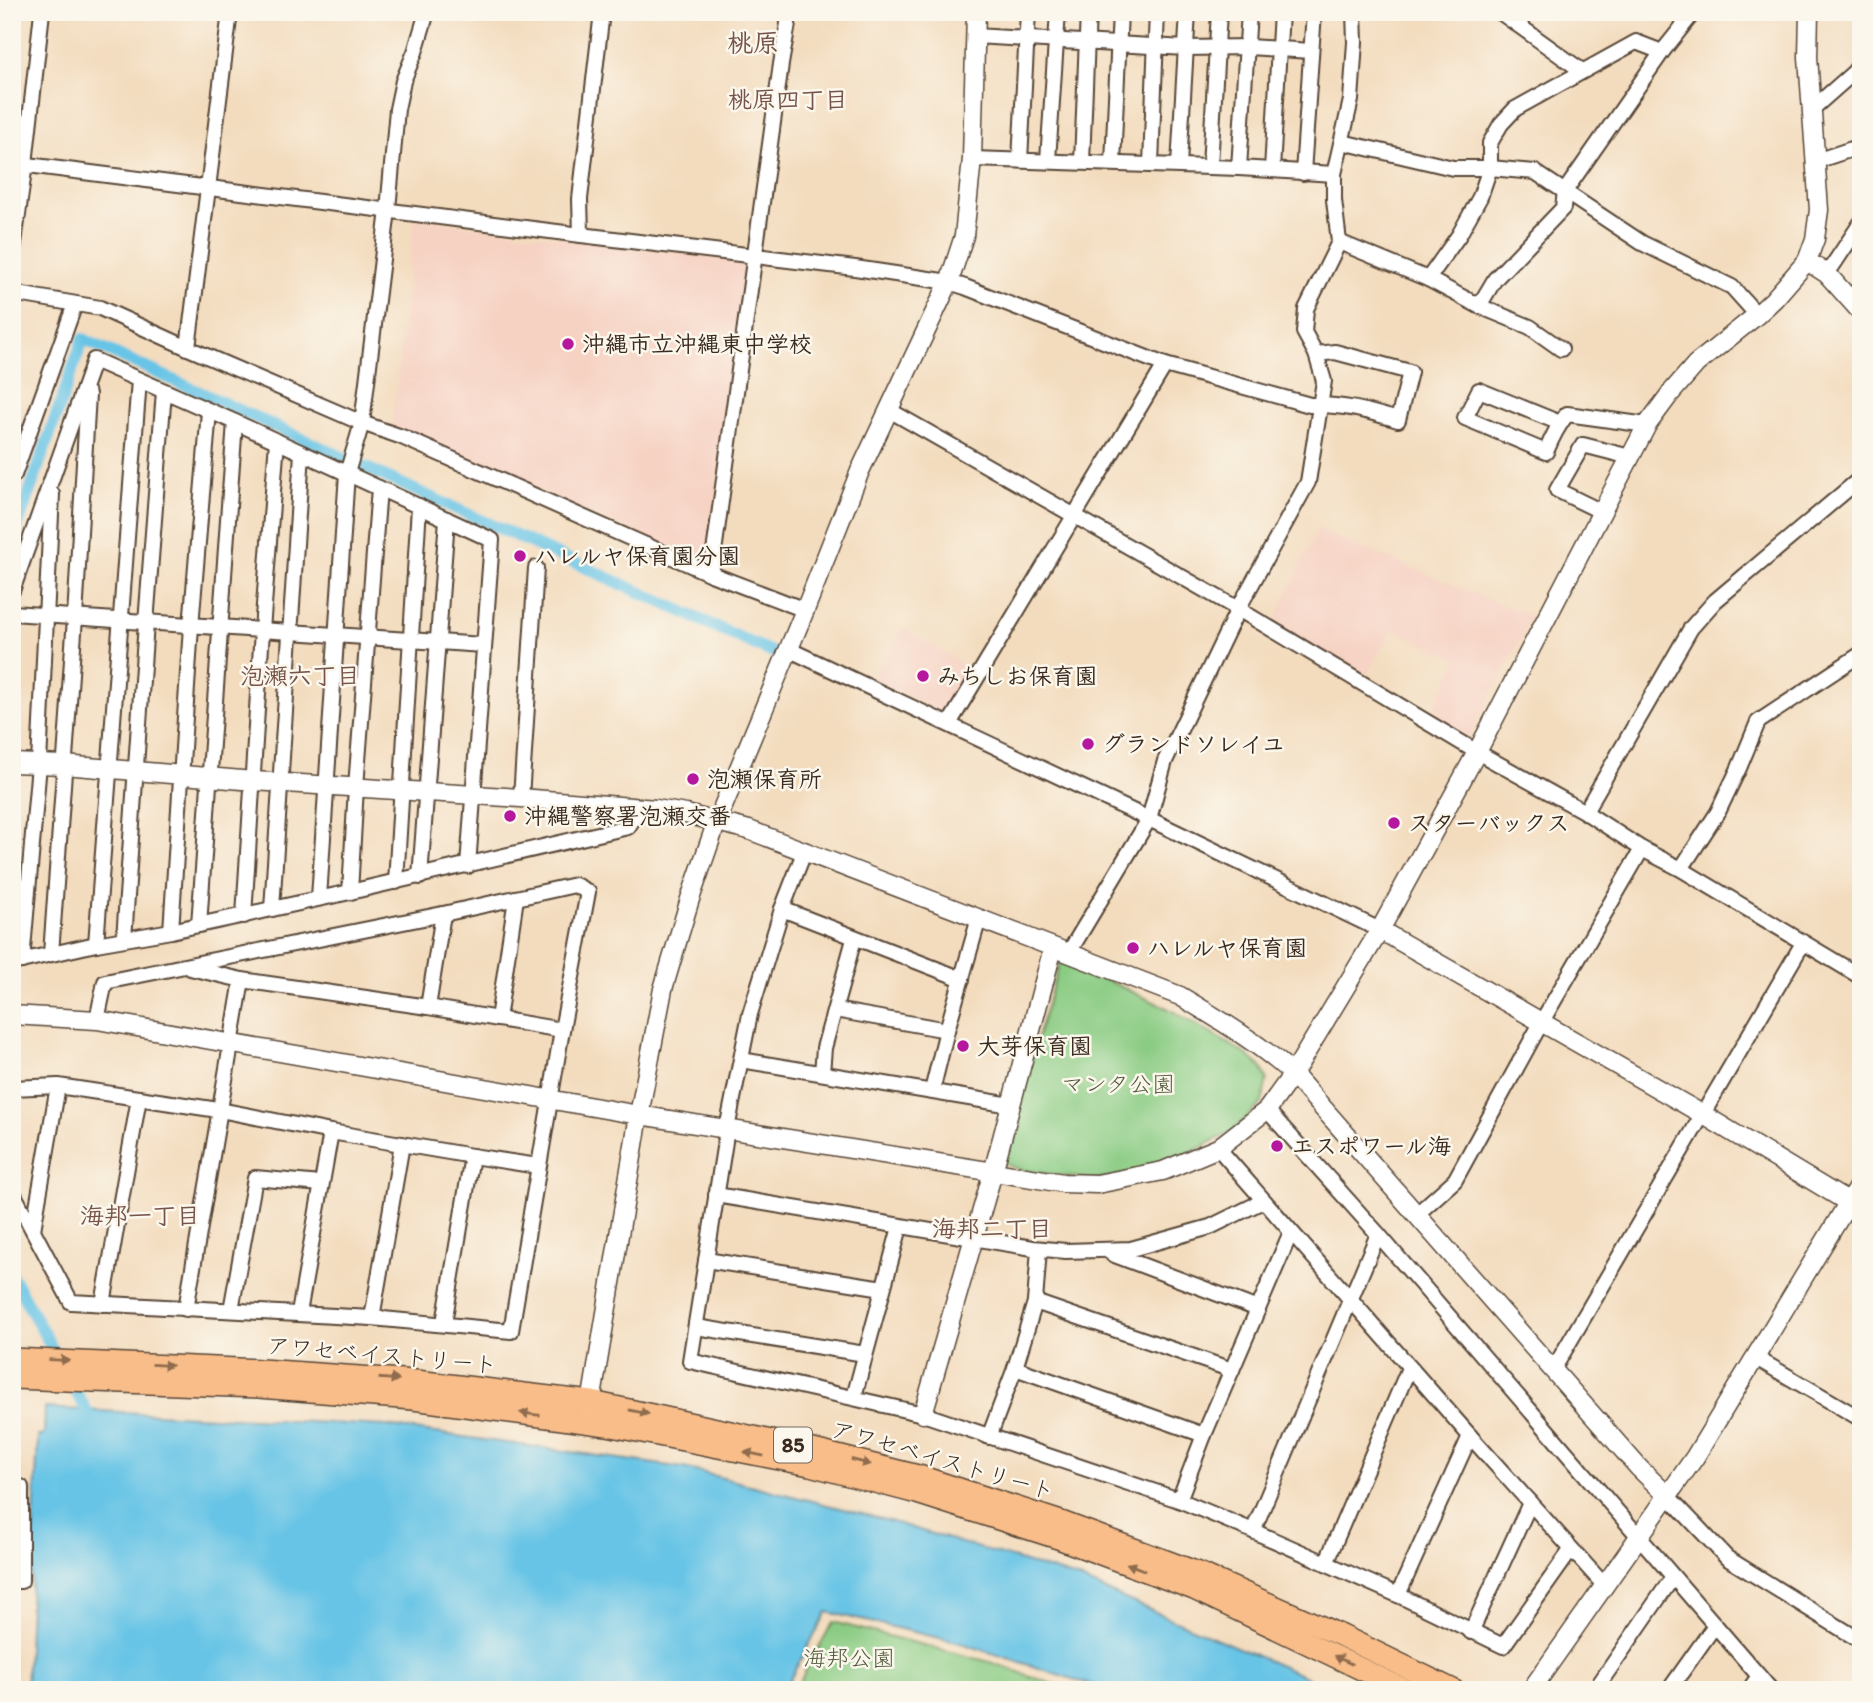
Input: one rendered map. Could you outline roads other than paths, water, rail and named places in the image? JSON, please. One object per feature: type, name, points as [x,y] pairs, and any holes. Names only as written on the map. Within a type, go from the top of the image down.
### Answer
[{"type":"main road","name":"アワセベイストリート","points":[[21,1368],[416,1381],[813,1450],[922,1477],[1064,1523],[1201,1574],[1342,1636],[1453,1690]]},
{"type":"main road","name":"アワセベイストリート","points":[[590,1412],[917,1493],[1058,1538],[1194,1589],[1405,1690]]},
{"type":"street","points":[[12,257],[19,164],[42,12]]},
{"type":"street","points":[[188,348],[230,12]]},
{"type":"street","points":[[320,898],[347,473],[362,423],[388,210],[397,109],[403,81],[427,12]]},
{"type":"street","points":[[581,235],[580,199],[602,12]]},
{"type":"street","points":[[711,574],[790,12]]},
{"type":"street","points":[[590,1412],[639,1115],[663,989],[690,899],[717,821],[860,471],[949,282],[964,236],[972,159],[976,12]]},
{"type":"street","points":[[1020,160],[1028,12]]},
{"type":"street","points":[[1048,160],[1058,12]]},
{"type":"street","points":[[1082,162],[1088,12]]},
{"type":"street","points":[[1113,163],[1120,12]]},
{"type":"street","points":[[1151,164],[1157,12]]},
{"type":"street","points":[[1179,165],[1188,12]]},
{"type":"street","points":[[1210,166],[1219,12]]},
{"type":"street","points":[[1239,168],[1249,12]]},
{"type":"street","points":[[1272,170],[1281,12]]},
{"type":"street","points":[[1303,173],[1314,12]]},
{"type":"street","points":[[923,1414],[1011,1105],[1060,951],[1149,819],[1165,761],[1238,609],[1308,482],[1324,381],[1316,354],[1304,332],[1306,309],[1339,242],[1335,174],[1353,77],[1356,42],[1354,12]]},
{"type":"street","points":[[1500,12],[1582,71]]},
{"type":"street","points":[[1479,306],[1495,279],[1563,208],[1565,191],[1662,52],[1694,12]]},
{"type":"street","points":[[12,1015],[97,1020],[639,1115],[1063,1183],[1097,1184],[1163,1171],[1217,1148],[1267,1110],[1293,1074],[1380,930],[1477,752],[1647,425],[1696,365],[1757,315],[1807,261],[1815,239],[1819,210],[1808,57],[1810,12]]},
{"type":"street","points":[[975,36],[1186,48],[1248,47],[1311,51]]},
{"type":"street","points":[[1428,279],[1480,197],[1490,168],[1490,143],[1500,124],[1515,109],[1636,42],[1662,52]]},
{"type":"street","points":[[1811,110],[1861,63]]},
{"type":"street","points":[[1342,142],[1453,169],[1490,168],[1535,172],[1642,243],[1732,287],[1757,315]]},
{"type":"street","points":[[1816,161],[1861,146]]},
{"type":"street","points":[[972,159],[1210,166],[1335,174]]},
{"type":"street","points":[[19,164],[949,282],[1165,365],[1310,405],[1332,404],[1398,420],[1410,372],[1335,352],[1316,354]]},
{"type":"street","points":[[1827,274],[1861,223]]},
{"type":"street","points":[[1339,242],[1428,279],[1479,306],[1530,327],[1561,349]]},
{"type":"street","points":[[1807,261],[1854,293],[1861,312]]},
{"type":"street","points":[[12,293],[100,308],[362,423],[402,437],[711,574],[805,610]]},
{"type":"street","points":[[12,476],[75,304]]},
{"type":"street","points":[[12,591],[94,360],[492,540],[468,866]]},
{"type":"street","points":[[949,724],[1165,365]]},
{"type":"street","points":[[51,954],[89,375]]},
{"type":"street","points":[[96,944],[139,380]]},
{"type":"street","points":[[1560,423],[1479,390],[1465,418],[1546,452],[1556,428],[1560,423],[1567,414],[1647,425]]},
{"type":"street","points":[[124,939],[164,391]]},
{"type":"street","points":[[889,410],[1238,609],[1477,752],[1585,811],[1642,849],[1681,869],[1861,977]]},
{"type":"street","points":[[171,931],[191,625],[209,411]]},
{"type":"street","points":[[199,925],[235,422]]},
{"type":"street","points":[[244,916],[277,441]]},
{"type":"street","points":[[1602,512],[1557,489],[1583,445],[1630,457]]},
{"type":"street","points":[[272,909],[302,453]]},
{"type":"street","points":[[53,478],[39,764],[19,912],[17,962],[244,916],[628,827],[640,808]]},
{"type":"street","points":[[1585,811],[1691,628],[1715,601],[1861,478]]},
{"type":"street","points":[[350,892],[379,488]]},
{"type":"street","points":[[396,882],[419,506]]},
{"type":"street","points":[[420,877],[447,519]]},
{"type":"street","points":[[521,798],[536,568]]},
{"type":"street","points":[[12,613],[483,645]]},
{"type":"street","points":[[788,649],[1380,930],[1702,1114],[1855,1206]]},
{"type":"street","points":[[1681,869],[1718,811],[1758,722],[1861,654]]},
{"type":"street","points":[[12,763],[521,798],[676,812],[749,830],[804,850],[1180,996],[1232,1027],[1293,1074],[1639,1468],[1727,1558],[1861,1641]]},
{"type":"street","points":[[1418,1214],[1455,1180],[1541,1023],[1642,849]]},
{"type":"street","points":[[804,850],[782,909],[750,1014],[727,1129],[690,1361],[923,1414],[1179,1500],[1398,1595],[1503,1646],[1571,1550]]},
{"type":"street","points":[[12,1191],[71,1302],[299,1313],[444,1323],[511,1331],[587,892],[575,884],[443,914],[105,982],[97,1020]]},
{"type":"street","points":[[498,1019],[516,898]]},
{"type":"street","points":[[782,909],[962,979]]},
{"type":"street","points":[[428,1007],[443,914]]},
{"type":"street","points":[[932,1091],[979,918]]},
{"type":"street","points":[[822,1073],[824,1048],[854,939]]},
{"type":"street","points":[[1553,1370],[1803,943]]},
{"type":"street","points":[[183,966],[242,980],[562,1030]]},
{"type":"street","points":[[186,1309],[242,980]]},
{"type":"street","points":[[835,1010],[947,1030]]},
{"type":"street","points":[[741,1060],[1011,1105]]},
{"type":"street","points":[[12,1088],[58,1086],[139,1098],[538,1166]]},
{"type":"street","points":[[33,1230],[58,1086]]},
{"type":"street","points":[[103,1304],[139,1098]]},
{"type":"street","points":[[1267,1110],[1378,1234],[1771,1690]]},
{"type":"street","points":[[299,1313],[331,1132]]},
{"type":"street","points":[[372,1318],[402,1144]]},
{"type":"street","points":[[1217,1148],[1409,1368],[1604,1585]]},
{"type":"street","points":[[444,1323],[472,1156]]},
{"type":"street","points":[[231,1310],[255,1178],[321,1184]]},
{"type":"street","points":[[1531,1690],[1695,1457],[1855,1206],[1861,1182]]},
{"type":"street","points":[[716,1195],[900,1227],[1066,1251],[1131,1249],[1210,1227],[1263,1201]]},
{"type":"street","points":[[854,1397],[900,1227]]},
{"type":"street","points":[[1179,1500],[1291,1232]]},
{"type":"street","points":[[1254,1531],[1378,1234]]},
{"type":"street","points":[[989,1437],[1015,1368],[1035,1302],[1039,1249]]},
{"type":"street","points":[[1105,1251],[1258,1309]]},
{"type":"street","points":[[706,1260],[883,1288]]},
{"type":"street","points":[[1035,1302],[1232,1370]]},
{"type":"street","points":[[696,1327],[865,1354]]},
{"type":"street","points":[[1756,1358],[1861,1419]]},
{"type":"street","points":[[1015,1368],[1204,1435]]},
{"type":"street","points":[[1326,1563],[1409,1368]]},
{"type":"street","points":[[1398,1595],[1470,1436]]},
{"type":"street","points":[[12,1487],[21,1487],[21,1581],[12,1581]]},
{"type":"street","points":[[1471,1632],[1530,1503]]},
{"type":"street","points":[[1595,1690],[1673,1577]]},
{"type":"street","points":[[1669,1690],[1714,1625]]},
{"type":"street","points":[[1749,1690],[1759,1676]]},
{"type":"water","points":[[45,1408],[386,1426],[684,1468],[886,1520],[1074,1577],[1336,1690],[1107,1690],[961,1643],[827,1612],[784,1690],[26,1690],[38,1436],[44,1435]]},
{"type":"waterway","points":[[12,542],[83,339],[771,652]]},
{"type":"waterway","points":[[12,1276],[90,1417]]},
{"type":"place","name":"沖縄市立沖縄東中学校","points":[[568,344]]},
{"type":"place","name":"ハレルヤ保育園分園","points":[[520,556]]},
{"type":"place","name":"みちしお保育園","points":[[923,676]]},
{"type":"place","name":"グランドソレイユ","points":[[1088,744]]},
{"type":"place","name":"泡瀬保育所","points":[[693,779]]},
{"type":"place","name":"沖縄警察署泡瀬交番","points":[[510,816]]},
{"type":"place","name":"スターバックス","points":[[1394,823]]},
{"type":"place","name":"ハレルヤ保育園","points":[[1133,948]]},
{"type":"place","name":"大芽保育園","points":[[963,1046]]},
{"type":"place","name":"エスポワール海","points":[[1277,1146]]},
{"type":"district","name":"桃原","points":[[753,43]]},
{"type":"district","name":"桃原四丁目","points":[[788,100]]},
{"type":"district","name":"泡瀬六丁目","points":[[300,676]]},
{"type":"district","name":"海邦一丁目","points":[[140,1216]]},
{"type":"district","name":"海邦二丁目","points":[[992,1229]]},
{"type":"park label","name":"マンタ公園","points":[[1118,1084]]},
{"type":"park label","name":"海邦公園","points":[[849,1658]]}]
